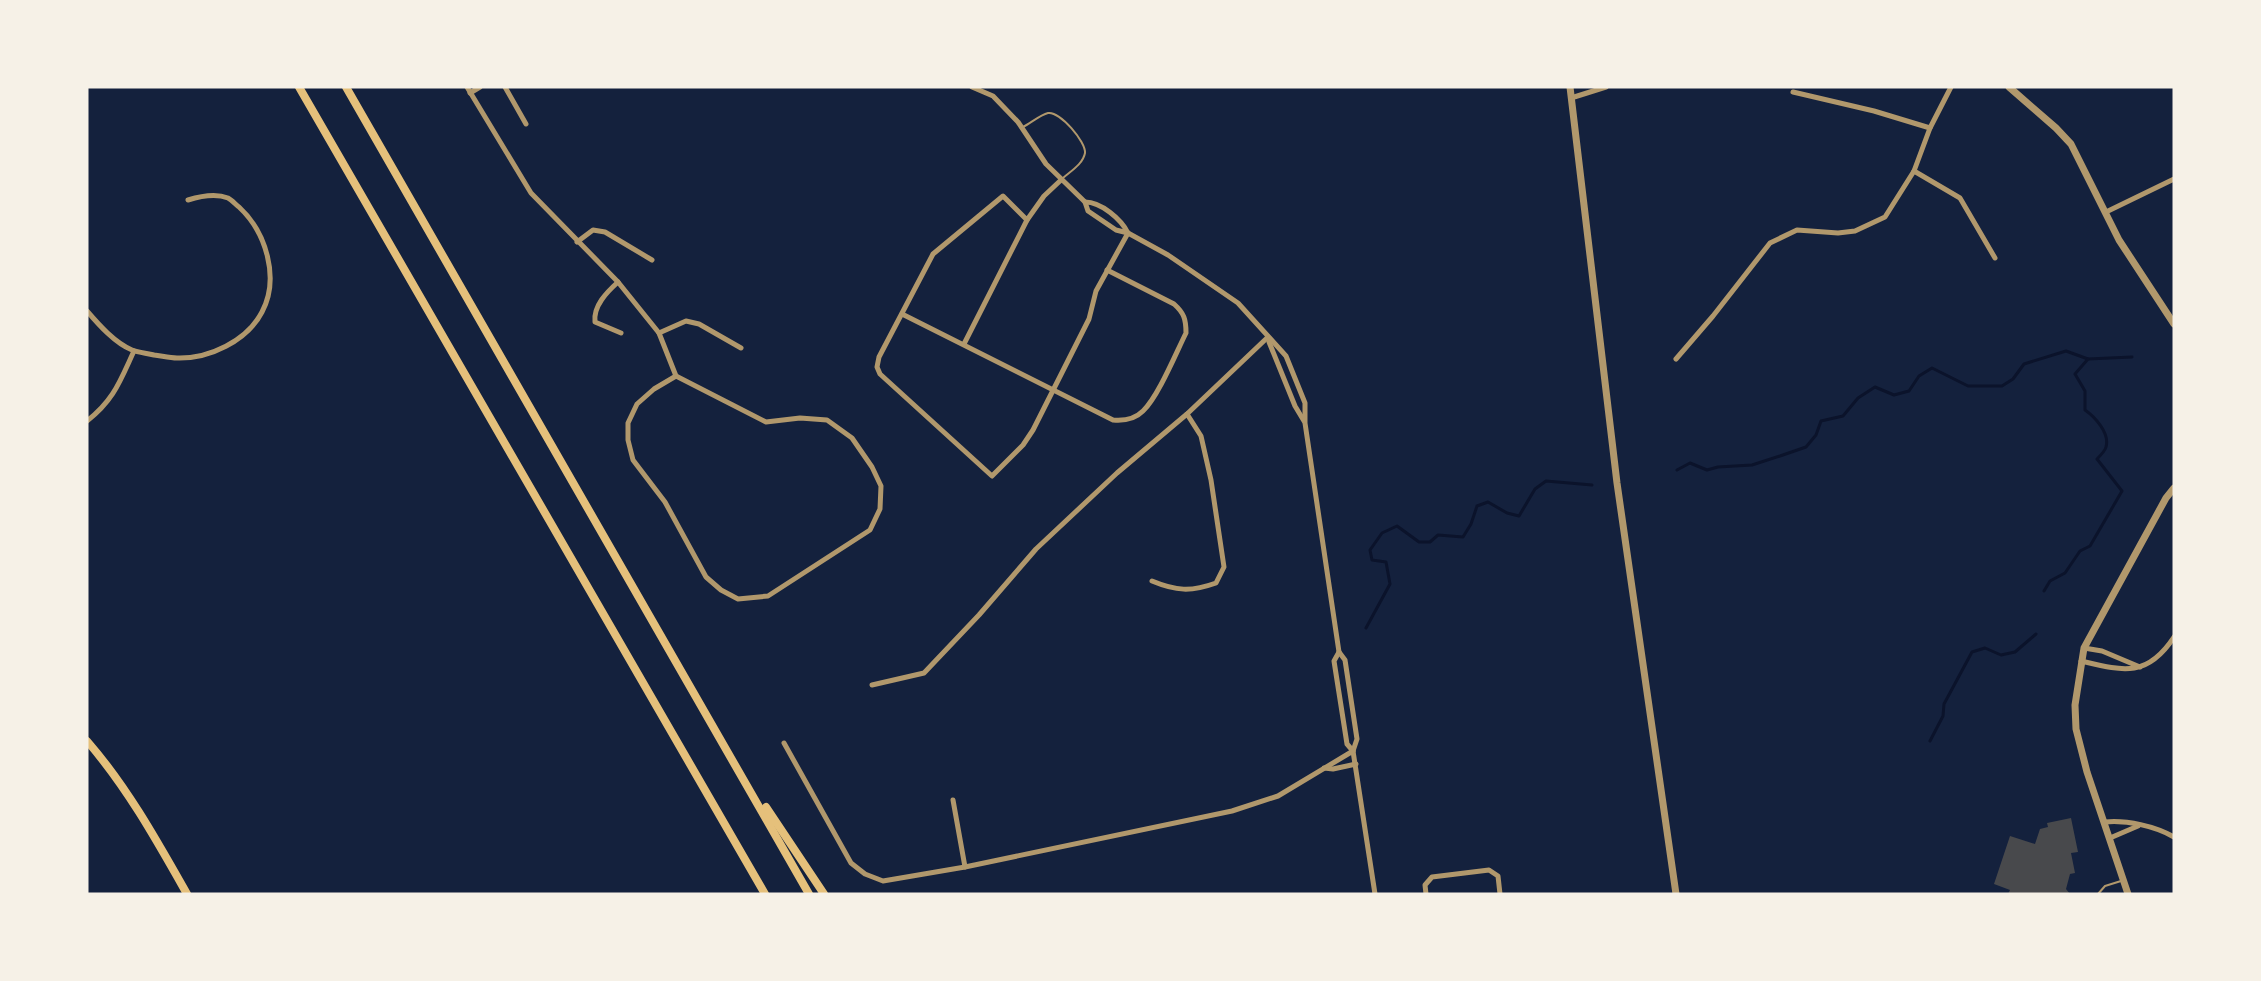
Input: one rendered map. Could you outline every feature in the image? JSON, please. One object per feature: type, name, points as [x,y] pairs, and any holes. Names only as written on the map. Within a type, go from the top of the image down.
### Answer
[{"type":"highway","points":[[299,87],[765,894]]},
{"type":"highway","points":[[346,87],[809,894]]},
{"type":"highway","points":[[730,754],[824,894]]},
{"type":"highway","points":[[748,865],[758,894]]},
{"type":"main road","points":[[87,741],[109,767],[143,817],[187,894]]},
{"type":"street","points":[[467,87],[531,193],[618,282],[659,333],[676,376],[766,422],[800,418],[827,420],[852,438],[872,467],[881,486],[880,509],[870,530],[768,596],[738,599],[721,590],[706,577],[665,502],[633,460],[628,440],[628,423],[637,404],[654,389],[676,376]]},
{"type":"street","points":[[470,93],[480,87]]},
{"type":"street","points":[[505,87],[526,124]]},
{"type":"street","points":[[784,743],[852,863],[865,874],[883,881],[965,867],[1232,811],[1278,796],[1353,751],[1358,739],[1345,660],[1339,652],[1305,423],[1305,403],[1286,356],[1238,303],[1203,277],[1128,232],[1116,230],[1088,211],[1085,202],[1046,164],[1021,128],[993,96],[972,87]]},
{"type":"street","points":[[1570,87],[1617,483],[1676,894]]},
{"type":"street","points":[[1571,98],[1606,87]]},
{"type":"street","points":[[1676,359],[1770,243],[1797,230],[1838,233],[1855,231],[1885,217],[1914,171],[1930,128],[1951,87]]},
{"type":"street","points":[[2009,87],[2071,144],[2119,240],[2174,324]]},
{"type":"street","points":[[1792,92],[1874,111],[1930,128]]},
{"type":"street","points":[[1914,171],[1960,198],[1995,258]]},
{"type":"street","points":[[2106,212],[2174,179]]},
{"type":"street","points":[[964,345],[1027,220],[1044,196],[1061,180]]},
{"type":"street","points":[[87,311],[124,346],[134,351],[177,358],[200,356],[220,350],[246,333],[262,312],[270,284],[268,257],[260,234],[247,214],[229,199],[208,195],[188,200]]},
{"type":"street","points":[[1027,220],[1003,196],[933,254],[879,357],[877,367],[880,374],[992,477],[1023,445],[1089,319],[1096,291],[1128,232]]},
{"type":"street","points":[[1085,202],[1093,202],[1122,222],[1128,232]]},
{"type":"street","points":[[577,242],[593,230],[605,232],[652,260]]},
{"type":"street","points":[[902,314],[1113,420],[1123,421],[1143,411],[1151,400],[1186,333],[1186,322],[1183,312],[1174,304],[1107,270]]},
{"type":"street","points":[[618,282],[604,295],[594,316],[595,322],[621,333]]},
{"type":"street","points":[[659,333],[686,321],[699,324],[741,348]]},
{"type":"street","points":[[872,685],[924,673],[979,615],[1035,549],[1117,473],[1187,414],[1268,337]]},
{"type":"street","points":[[1268,337],[1295,405],[1305,423]]},
{"type":"street","points":[[87,421],[114,395],[134,351]]},
{"type":"street","points":[[1152,581],[1175,590],[1202,588],[1216,583],[1224,567],[1202,436],[1187,414]]},
{"type":"street","points":[[2128,894],[2087,772],[2076,729],[2074,705],[2084,648],[2166,498],[2174,488]]},
{"type":"street","points":[[2081,661],[2121,670],[2141,668],[2151,663],[2174,638]]},
{"type":"street","points":[[2084,648],[2102,651],[2141,668]]},
{"type":"street","points":[[1339,652],[1334,661],[1347,744],[1353,751],[1356,764],[1375,894]]},
{"type":"street","points":[[1323,768],[1333,769],[1356,764]]},
{"type":"street","points":[[953,800],[965,867]]},
{"type":"street","points":[[2104,822],[2118,821],[2161,829],[2174,837]]},
{"type":"street","points":[[2110,838],[2140,826]]},
{"type":"street","points":[[1426,894],[1425,885],[1432,877],[1489,870],[1498,876],[1500,894]]},
{"type":"lane","points":[[1021,128],[1048,113],[1055,113],[1061,117],[1083,145],[1085,153],[1080,164],[1061,180]]},
{"type":"lane","points":[[2098,894],[2105,886],[2124,880]]},
{"type":"building","points":[[2071,818],[2078,852],[2071,853],[2075,873],[2070,874],[2066,889],[2070,894],[2008,894],[2010,890],[1994,884],[2010,836],[2035,844],[2040,829],[2048,827],[2047,823]]},
{"type":"waterway","points":[[1677,470],[1690,463],[1707,470],[1752,465],[1806,447],[1816,435],[1821,421],[1843,416],[1858,398],[1875,387],[1894,395],[1909,391],[1919,376],[1932,368],[1968,386],[2002,386],[2013,379],[2024,364],[2066,351],[2088,359],[2132,357]]},
{"type":"waterway","points":[[2044,591],[2050,581],[2065,573],[2080,551],[2090,546],[2122,491],[2097,459],[2105,449],[2106,436],[2097,421],[2085,410],[2085,391],[2075,374],[2088,359]]},
{"type":"waterway","points":[[1366,628],[1390,584],[1386,562],[1372,560],[1370,550],[1382,533],[1397,526],[1419,542],[1430,542],[1438,535],[1463,537],[1471,524],[1477,506],[1488,502],[1507,513],[1519,516],[1535,489],[1546,481],[1592,485]]},
{"type":"waterway","points":[[1930,741],[1943,716],[1944,704],[1972,652],[1985,648],[2001,655],[2015,652],[2036,634]]}]
